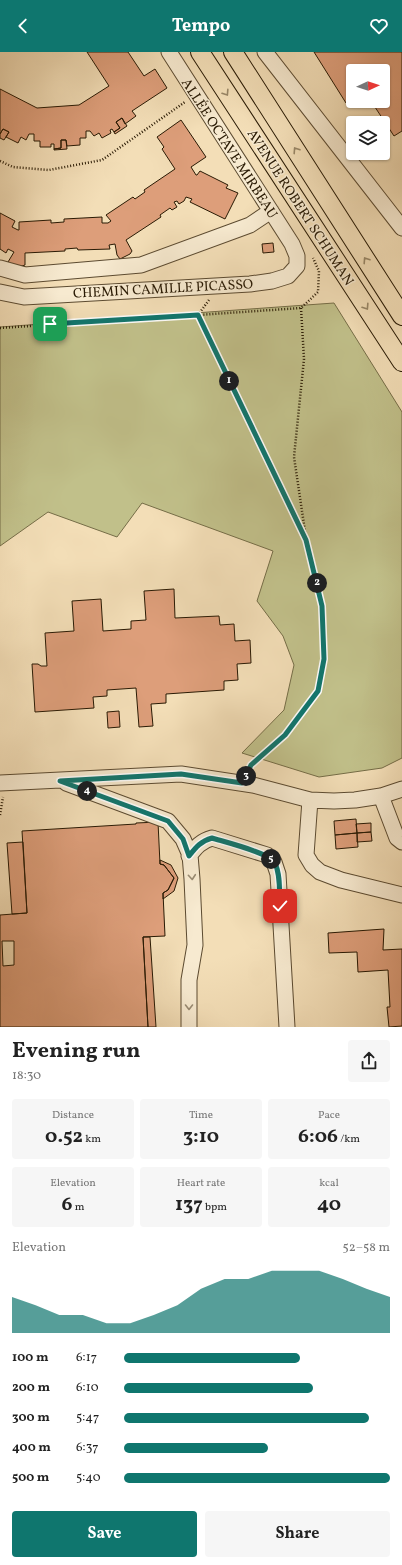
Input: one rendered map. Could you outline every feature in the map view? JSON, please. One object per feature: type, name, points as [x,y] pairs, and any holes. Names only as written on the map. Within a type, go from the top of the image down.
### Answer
[{"type":"main road","name":"AVENUE ROBERT SCHUMAN","points":[[200,52],[402,362]]},
{"type":"main road","name":"AVENUE ROBERT SCHUMAN","points":[[233,52],[402,316]]},
{"type":"street","name":"ALLÉE OCTAVE MIRBEAU","points":[[168,52],[292,244]]},
{"type":"street","points":[[265,52],[402,228]]},
{"type":"street","points":[[0,268],[25,275],[141,265],[250,225],[271,211]]},
{"type":"street","name":"CHEMIN CAMILLE PICASSO","points":[[0,292],[24,297],[272,281],[288,276],[297,266],[296,256],[292,244]]},
{"type":"street","points":[[0,783],[181,774],[253,785],[310,800],[355,800],[381,796],[402,789]]},
{"type":"street","points":[[60,781],[168,821],[183,839],[189,856],[192,879],[195,945],[189,980],[189,1027]]},
{"type":"street","points":[[381,796],[398,838],[402,842]]},
{"type":"street","points":[[310,800],[306,855],[312,865],[320,872],[341,880],[402,895]]},
{"type":"street","points":[[189,856],[198,845],[205,840],[212,838],[266,855],[274,862],[278,874],[287,1027]]},
{"type":"path","points":[[0,161],[13,167],[49,170],[102,160],[195,95]]},
{"type":"path","points":[[242,783],[251,765],[285,735],[318,691],[324,659],[322,606],[306,540],[294,457],[304,359],[301,308]]},
{"type":"path","points":[[0,328],[198,315],[306,540]]},
{"type":"shaded area","points":[[334,303],[402,412],[402,758],[382,768],[319,777],[242,753],[284,710],[294,665],[283,636],[257,601],[273,551],[142,503],[117,537],[48,512],[0,546],[0,327]]},
{"type":"building","points":[[87,52],[128,52],[144,76],[155,69],[167,88],[132,111],[136,116],[125,124],[122,118],[116,122],[120,128],[114,132],[112,129],[110,130],[111,133],[102,138],[99,133],[94,136],[90,131],[86,131],[86,138],[80,138],[80,145],[67,146],[66,140],[61,140],[61,148],[54,149],[54,144],[51,144],[51,147],[40,147],[40,141],[34,141],[34,134],[29,134],[26,140],[21,137],[18,143],[6,137],[9,132],[3,129],[0,134],[0,89],[37,108],[79,105],[109,86]]},
{"type":"building","points":[[314,52],[402,52],[402,131],[394,136],[390,130],[390,116],[381,116],[376,108],[390,108],[390,64],[346,64],[346,103]]},
{"type":"building","points":[[122,118],[127,126],[115,134],[114,132],[120,128],[116,122]]},
{"type":"building","points":[[181,120],[206,157],[191,167],[196,175],[200,171],[228,185],[226,188],[238,193],[225,219],[190,202],[192,199],[186,197],[184,201],[179,204],[177,201],[174,202],[177,207],[172,210],[170,208],[160,215],[161,217],[126,240],[132,251],[130,254],[120,259],[117,255],[115,244],[109,245],[110,249],[78,250],[77,248],[65,249],[65,251],[25,253],[25,265],[9,266],[8,262],[14,252],[8,249],[6,253],[0,249],[0,213],[15,221],[12,227],[18,230],[19,222],[51,220],[51,223],[64,222],[64,219],[102,217],[102,223],[108,223],[111,221],[106,215],[133,197],[135,199],[145,192],[144,190],[175,169],[162,149],[164,147],[157,137]]},
{"type":"building","points":[[3,129],[9,132],[4,140],[0,138],[0,134]]},
{"type":"building","points":[[61,140],[66,140],[67,149],[54,150],[61,148]]},
{"type":"building","points":[[273,243],[274,252],[263,253],[262,244]]},
{"type":"building","points":[[174,589],[175,618],[219,616],[220,625],[234,624],[235,641],[250,640],[251,663],[237,664],[238,680],[224,681],[224,690],[166,694],[166,703],[151,704],[153,726],[139,727],[136,688],[107,690],[107,696],[93,697],[94,708],[35,712],[32,664],[47,666],[45,633],[74,631],[72,601],[101,599],[103,631],[131,629],[131,621],[146,620],[144,591]]},
{"type":"building","points":[[119,711],[120,727],[108,728],[107,712]]},
{"type":"building","points":[[356,819],[357,833],[335,835],[334,821]]},
{"type":"building","points":[[158,822],[160,864],[164,865],[174,878],[168,890],[163,893],[165,936],[143,937],[148,1027],[0,1027],[0,915],[27,913],[22,831]],"holes":[[[2,941],[14,941],[14,965],[3,966]]]},
{"type":"building","points":[[371,823],[371,832],[357,833],[356,824]]},
{"type":"building","points":[[371,832],[372,841],[357,842],[357,833]]},
{"type":"building","points":[[357,833],[358,847],[336,849],[335,835]]},
{"type":"building","points":[[23,842],[27,913],[12,914],[7,843]]},
{"type":"building","points":[[160,860],[171,865],[178,878],[174,891],[163,899],[163,893],[168,890],[174,878],[164,865],[160,864]]},
{"type":"building","points":[[384,929],[383,950],[402,949],[402,1026],[389,1027],[387,1007],[390,1007],[388,970],[358,972],[357,952],[329,953],[328,933]]},
{"type":"building","points":[[143,937],[150,937],[156,1027],[148,1027]]},
{"type":"route","points":[[50,324],[198,315],[306,540],[322,606],[324,659],[318,691],[285,735],[251,765],[242,783],[181,774],[60,781],[168,821],[183,839],[190,855],[189,856],[198,845],[205,840],[212,838],[266,855],[274,862],[278,874],[280,906]]}]
